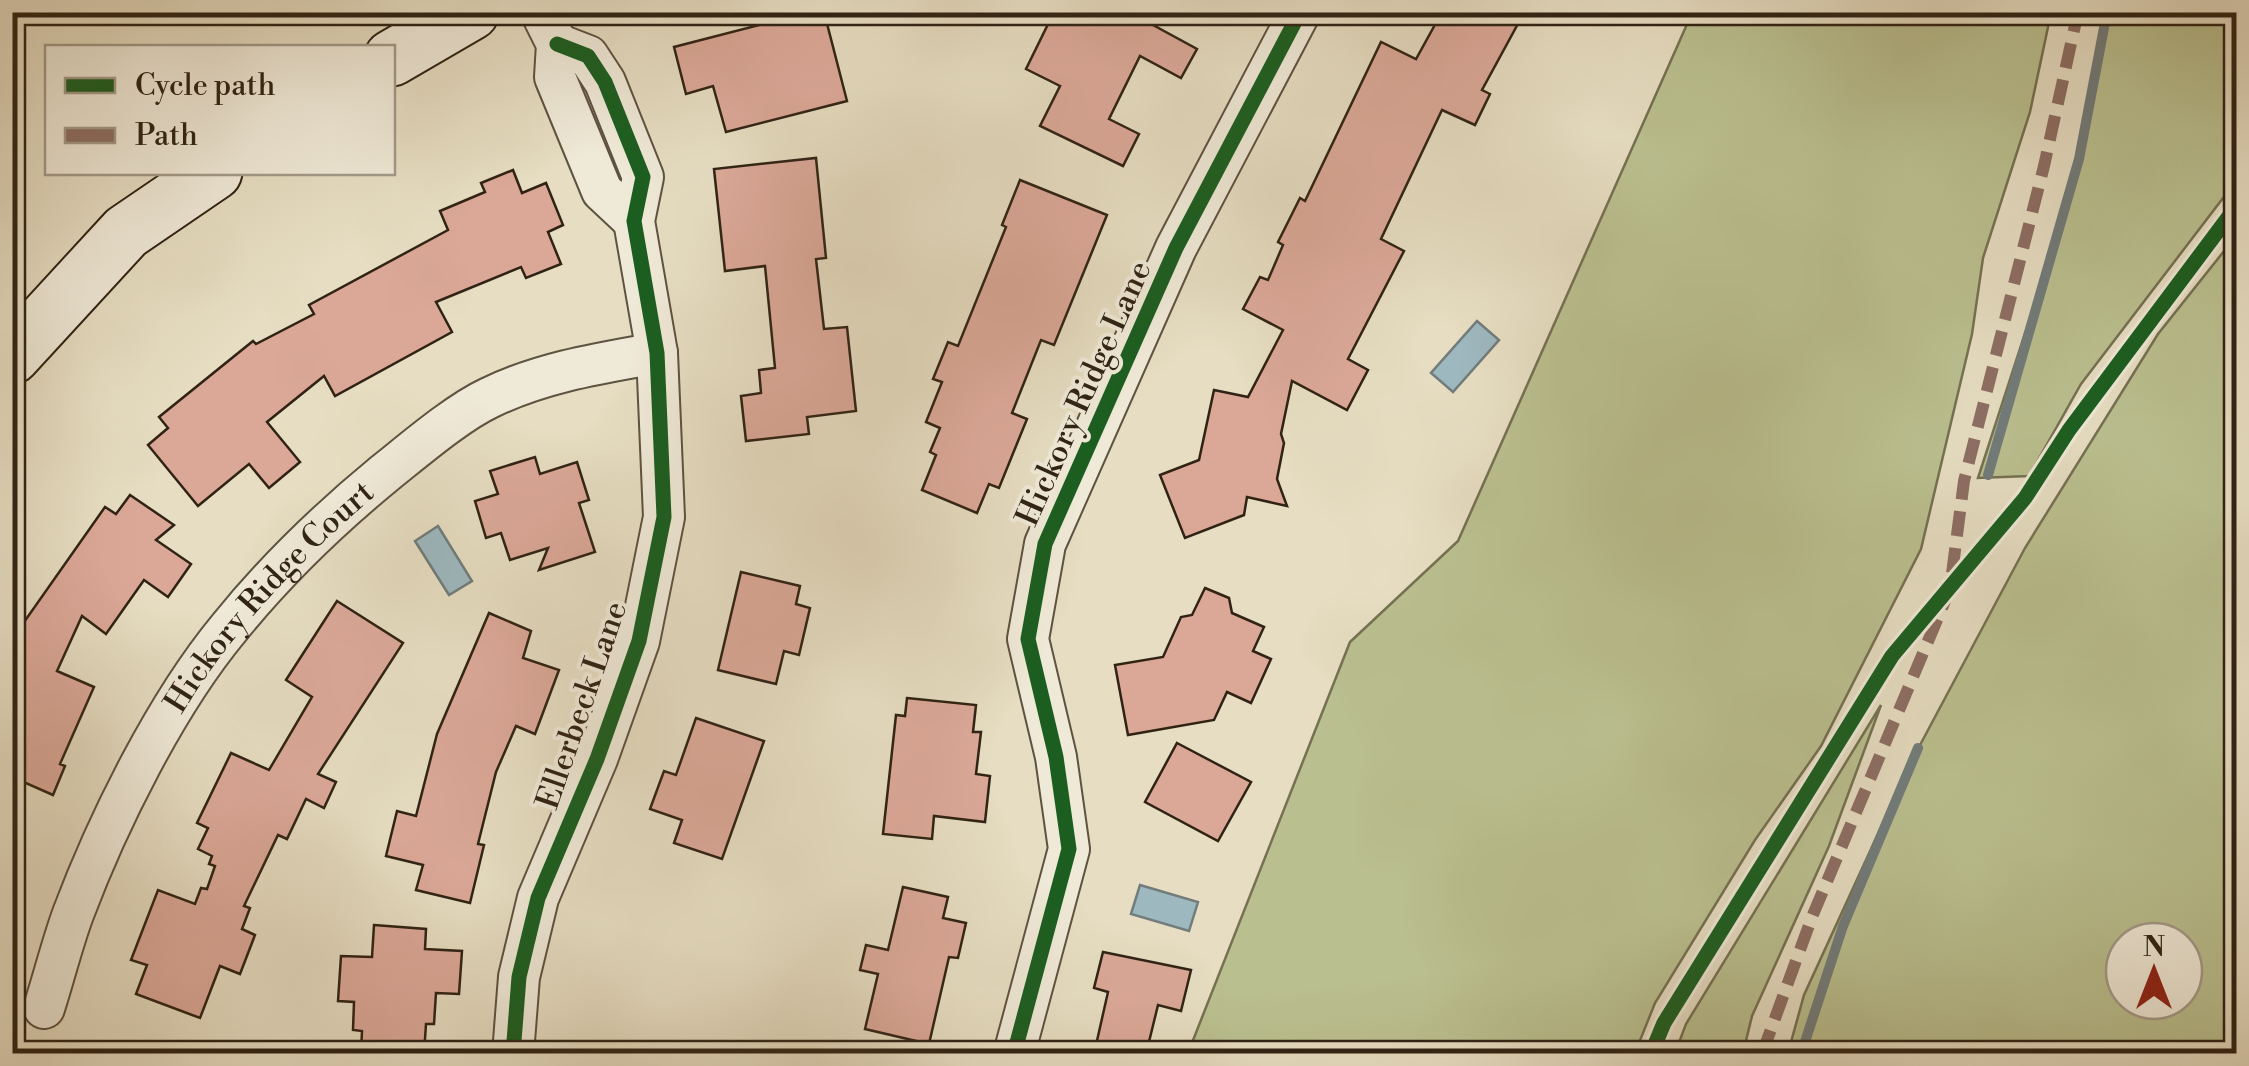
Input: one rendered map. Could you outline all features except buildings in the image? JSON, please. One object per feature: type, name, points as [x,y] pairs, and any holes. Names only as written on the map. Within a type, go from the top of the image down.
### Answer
[{"type":"street","points":[[395,56],[471,12]]},
{"type":"street","name":"Hickory Ridge Lane","points":[[1014,1054],[1070,849],[1056,758],[1028,639],[1045,544],[1176,248],[1300,12]]},
{"type":"street","name":"Ellerbeck Lane","points":[[513,1054],[519,976],[538,898],[597,758],[639,641],[664,517],[658,353],[634,221],[602,191],[555,77],[549,28]]},
{"type":"street","points":[[12,356],[126,232],[210,175]]},
{"type":"street","name":"Hickory Ridge Court","points":[[44,1008],[73,915],[124,796],[200,668],[228,628],[272,580],[342,509],[488,398],[577,367],[658,353]]},
{"type":"green space","points":[[1692,13],[2051,13],[2030,112],[1983,258],[1972,334],[1921,549],[1821,746],[1755,840],[1655,1003],[1635,1053],[1544,1053],[1555,1046],[1539,1054],[1188,1053],[1350,642],[1458,541]]},
{"type":"green space","points":[[2110,13],[2236,13],[2236,181],[2081,384],[2029,476],[1978,478],[2078,170]]},
{"type":"green space","points":[[2236,236],[2236,1053],[1788,1053],[1804,995],[1911,762],[2025,548],[2158,334]]},
{"type":"green space","points":[[1881,705],[1829,846],[1752,1016],[1743,1053],[1675,1053],[1686,1024]]},
{"type":"water","points":[[1477,321],[1499,340],[1453,392],[1431,373]]},
{"type":"water","points":[[438,526],[472,581],[449,595],[415,541]]},
{"type":"water","points":[[1140,885],[1198,902],[1189,931],[1131,914]]},
{"type":"waterway","points":[[1988,475],[2079,159],[2107,12]]},
{"type":"waterway","points":[[1801,1054],[1843,926],[1918,748]]},
{"type":"marked path","points":[[1762,1054],[1812,917],[1950,589],[1964,481],[2044,166],[2078,12]]},
{"type":"cycle path","points":[[1014,1054],[1069,849],[1056,757],[1028,639],[1045,544],[1176,248],[1300,12]]},
{"type":"cycle path","points":[[513,1054],[519,977],[538,898],[597,759],[639,641],[664,517],[657,353],[634,221],[643,177],[605,82],[588,56],[557,44]]},
{"type":"cycle path","points":[[1651,1054],[1664,1023],[1892,656],[2025,498],[2069,430],[2236,207]]}]
